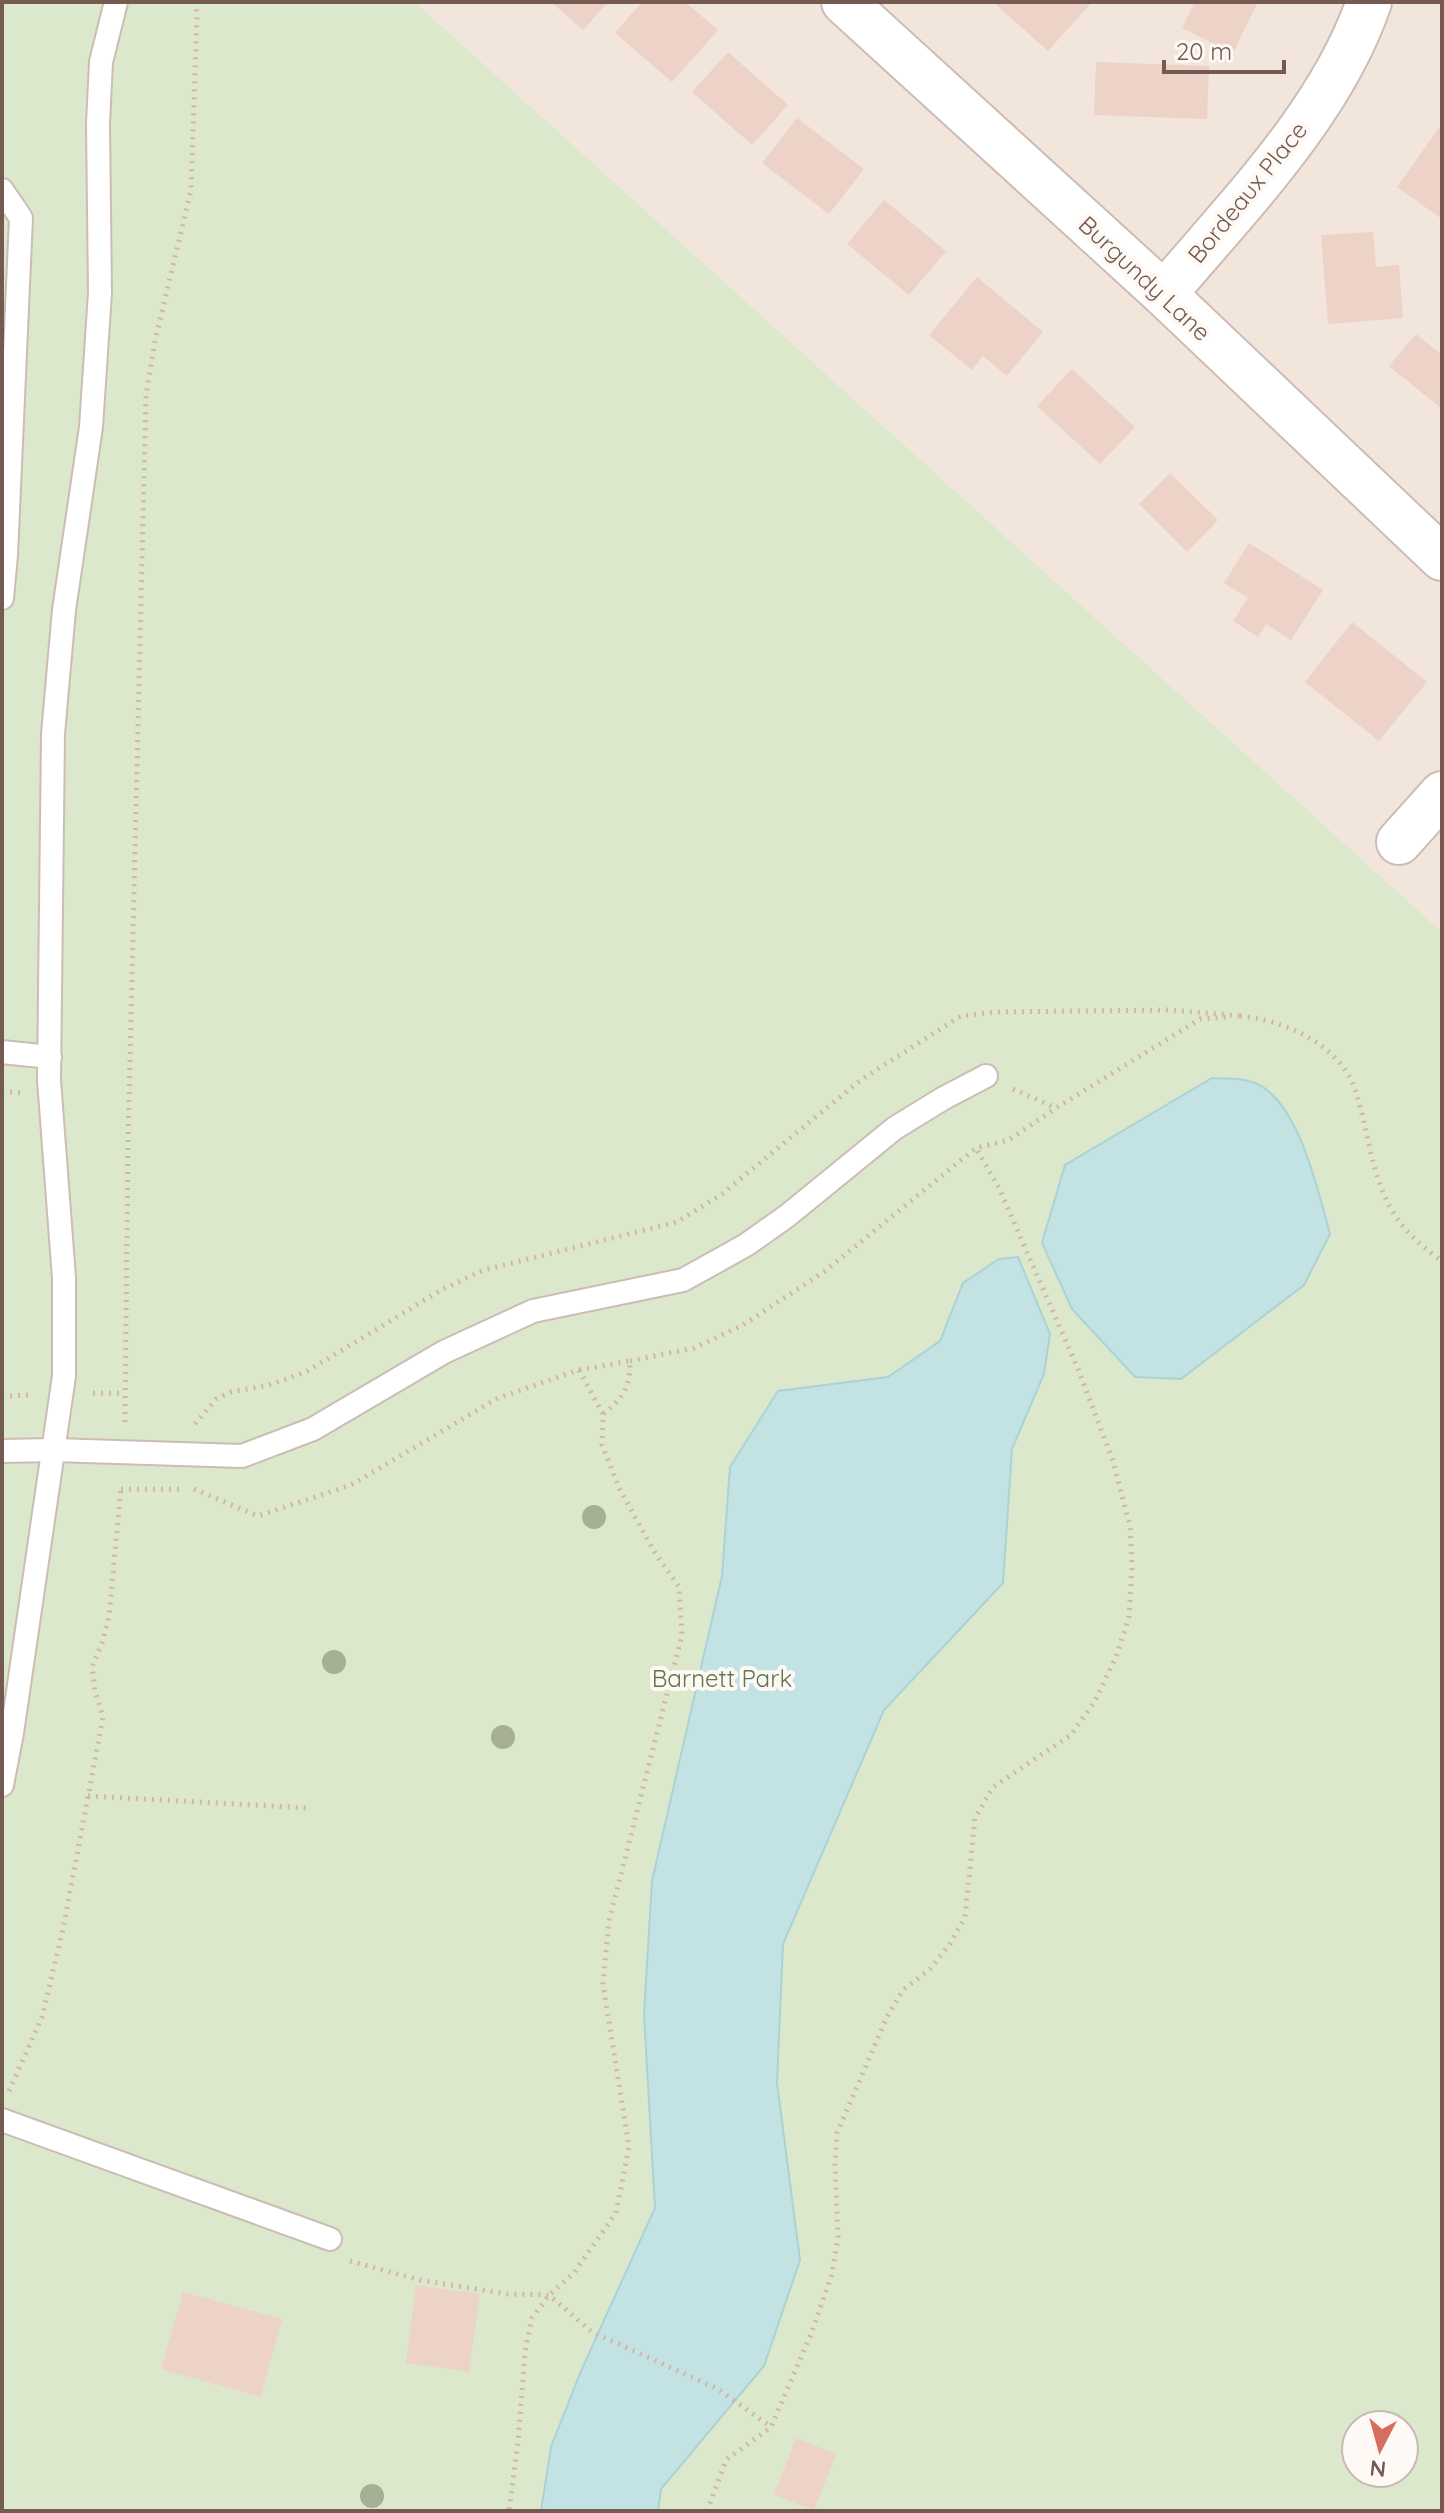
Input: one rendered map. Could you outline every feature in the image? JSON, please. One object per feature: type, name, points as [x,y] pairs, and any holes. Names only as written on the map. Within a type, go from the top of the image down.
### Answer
[{"type":"street","name":"Burgundy Lane","points":[[844,2],[1164,294],[1442,558]]},
{"type":"street","name":"Bordeaux Place","points":[[1164,294],[1296,137],[1358,35],[1369,2]]},
{"type":"street","points":[[1399,842],[1442,794]]},
{"type":"lane","points":[[2,1785],[64,1376],[64,1278],[49,1080],[53,734],[64,610],[91,427],[100,293],[98,124],[101,62],[116,2]]},
{"type":"lane","points":[[2,190],[21,218],[2,598]]},
{"type":"lane","points":[[2,1052],[50,1057]]},
{"type":"lane","points":[[2,1451],[242,1456],[313,1429],[444,1352],[533,1311],[683,1280],[746,1245],[787,1216],[895,1128],[986,1076]]},
{"type":"lane","points":[[2,2120],[330,2239]]},
{"type":"path","points":[[7,2095],[42,2017],[63,1929],[103,1717],[92,1667],[109,1616],[124,1452],[146,395],[155,341],[191,190],[195,2]]},
{"type":"path","points":[[189,1428],[197,1423],[216,1399],[306,1372],[443,1289],[484,1270],[677,1222],[722,1194],[862,1079],[961,1016],[995,1012],[1169,1010],[1242,1016],[1295,1029],[1334,1057],[1355,1089],[1368,1145],[1390,1207],[1411,1238],[1442,1261]]},
{"type":"path","points":[[121,1489],[196,1489],[258,1516],[351,1485],[498,1398],[579,1370],[694,1348],[743,1325],[825,1271],[976,1148],[1009,1140],[1200,1019],[1242,1016]]},
{"type":"path","points":[[986,1076],[1056,1108]]},
{"type":"path","points":[[707,2511],[726,2460],[771,2427],[811,2334],[832,2274],[838,2237],[837,2133],[887,2017],[903,1990],[930,1969],[950,1944],[965,1917],[975,1818],[993,1787],[1071,1735],[1095,1701],[1116,1657],[1129,1617],[1132,1566],[1130,1526],[1113,1461],[1078,1369],[1004,1199],[976,1148]]},
{"type":"path","points":[[603,1414],[620,1401],[630,1381],[630,1361]]},
{"type":"path","points":[[509,2511],[525,2351],[532,2318],[549,2295],[573,2274],[616,2213],[629,2147],[603,1984],[609,1921],[682,1635],[679,1587],[655,1553],[620,1490],[602,1445],[603,1414],[579,1370]]},
{"type":"path","points":[[124,1422],[138,1427]]},
{"type":"path","points":[[88,1796],[308,1808]]},
{"type":"path","points":[[347,2260],[420,2280],[508,2294],[549,2295],[592,2332],[718,2389],[771,2427]]},
{"type":"shaded area","points":[[415,2],[1442,2],[1442,932]]},
{"type":"green space","name":"Barnett Park","points":[[2,2],[415,2],[1442,932],[1442,2511],[2,2511]]},
{"type":"water","points":[[1212,1078],[1249,1081],[1266,1089],[1281,1104],[1303,1146],[1330,1234],[1304,1285],[1181,1379],[1135,1377],[1072,1309],[1042,1243],[1065,1165]]},
{"type":"water","points":[[1018,1257],[1050,1334],[1044,1374],[1012,1449],[1003,1583],[884,1710],[783,1944],[777,2083],[800,2260],[764,2366],[661,2489],[658,2511],[541,2511],[551,2447],[581,2371],[655,2208],[644,2014],[652,1881],[722,1576],[730,1467],[778,1391],[888,1377],[940,1341],[963,1283],[999,1259]]},
{"type":"building","points":[[551,2],[608,2],[583,30]]},
{"type":"building","points":[[642,2],[685,2],[718,30],[672,82],[615,33]]},
{"type":"building","points":[[993,2],[1092,2],[1048,51]]},
{"type":"building","points":[[1195,2],[1258,2],[1233,53],[1182,28]]},
{"type":"building","points":[[728,52],[788,105],[752,145],[692,92]]},
{"type":"building","points":[[1096,62],[1209,66],[1207,119],[1094,115]]},
{"type":"building","points":[[797,118],[864,169],[829,214],[762,163]]},
{"type":"building","points":[[1442,124],[1442,219],[1397,187]]},
{"type":"building","points":[[884,200],[946,251],[909,295],[847,244]]},
{"type":"building","points":[[1373,232],[1376,267],[1399,265],[1403,318],[1328,324],[1321,235]]},
{"type":"building","points":[[977,277],[1043,332],[1007,376],[983,356],[972,370],[929,335]]},
{"type":"building","points":[[1416,334],[1442,355],[1442,409],[1389,366]]},
{"type":"building","points":[[1072,369],[1135,427],[1100,464],[1037,406]]},
{"type":"building","points":[[1170,473],[1218,520],[1187,552],[1139,504]]},
{"type":"building","points":[[1249,543],[1323,590],[1291,640],[1266,624],[1258,637],[1233,621],[1248,598],[1224,583]]},
{"type":"building","points":[[1352,622],[1427,682],[1379,741],[1305,682]]},
{"type":"building","points":[[416,2285],[480,2294],[469,2372],[406,2363]]},
{"type":"building","points":[[183,2292],[282,2319],[261,2397],[161,2369]]},
{"type":"building","points":[[796,2438],[836,2454],[814,2510],[774,2495]]}]
